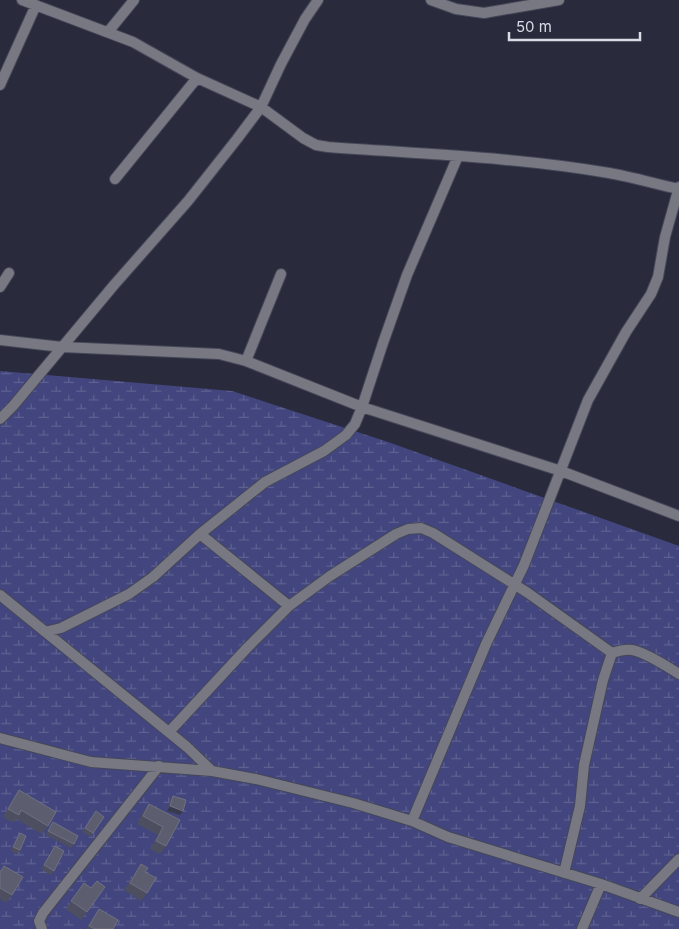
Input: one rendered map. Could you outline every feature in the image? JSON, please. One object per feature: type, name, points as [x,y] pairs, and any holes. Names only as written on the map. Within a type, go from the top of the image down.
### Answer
[{"type":"street","points":[[22,0],[133,42],[197,78],[261,107],[303,138],[316,145],[472,156],[608,173],[679,189],[665,237],[658,277],[651,294],[626,332],[588,400],[524,565],[513,584],[486,644],[412,821]]},
{"type":"street","points":[[108,32],[134,0]]},
{"type":"street","points":[[0,419],[14,406],[62,347],[188,201],[261,107],[285,56],[305,19],[318,0]]},
{"type":"street","points":[[430,0],[456,9],[484,13],[559,0]]},
{"type":"street","points":[[0,85],[36,5]]},
{"type":"street","points":[[115,179],[197,78]]},
{"type":"street","points":[[44,632],[70,624],[129,594],[153,578],[200,534],[265,482],[324,451],[346,436],[355,424],[362,407],[407,275],[458,156]]},
{"type":"street","points":[[0,287],[9,273]]},
{"type":"street","points":[[246,361],[281,274]]},
{"type":"street","points":[[0,340],[62,347],[219,354],[246,361],[362,407],[561,471],[679,516]]},
{"type":"street","points":[[169,732],[289,606],[330,576],[396,534],[408,529],[421,528],[433,533],[513,584],[612,654]]},
{"type":"street","points":[[200,534],[289,606]]},
{"type":"street","points":[[1,598],[187,746],[212,771]]},
{"type":"street","points":[[612,654],[633,650],[660,662],[679,674]]},
{"type":"street","points":[[564,873],[580,806],[584,765],[612,654]]},
{"type":"street","points":[[0,738],[91,762],[212,771],[256,779],[353,803],[412,821],[448,837],[600,884],[679,912]]},
{"type":"street","points":[[42,929],[40,921],[43,913],[159,766]]},
{"type":"street","points":[[640,899],[679,859]]},
{"type":"street","points":[[582,929],[600,884]]},
{"type":"green space","points":[[0,371],[232,391],[388,442],[679,546],[679,929],[0,929]]},
{"type":"building","points":[[19,790],[56,812],[48,826],[21,810],[19,815],[8,809]]},
{"type":"building","points":[[173,796],[186,800],[183,811],[170,806]]},
{"type":"building","points":[[149,804],[180,820],[166,846],[156,841],[163,827],[143,816]]},
{"type":"building","points":[[96,811],[104,817],[93,833],[85,828]]},
{"type":"building","points":[[53,822],[78,836],[74,844],[48,831]]},
{"type":"building","points":[[20,833],[26,836],[20,850],[13,847]]},
{"type":"building","points":[[55,846],[64,851],[54,871],[44,865]]},
{"type":"building","points":[[141,864],[148,868],[145,872],[156,878],[147,893],[130,883]]},
{"type":"building","points":[[4,866],[23,877],[12,895],[0,888],[0,872]]},
{"type":"building","points":[[97,881],[105,887],[87,912],[71,901],[84,883],[91,888]]},
{"type":"building","points":[[99,909],[118,920],[113,929],[95,929],[89,926]]}]
